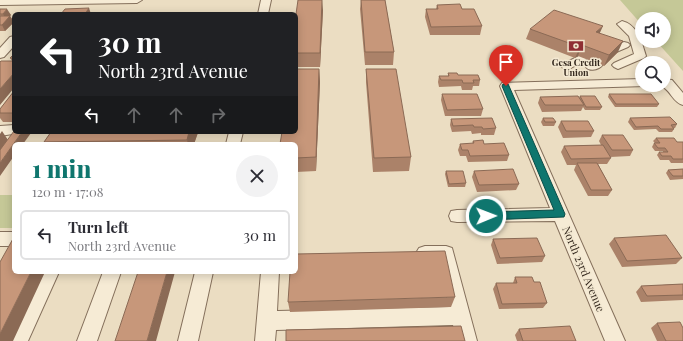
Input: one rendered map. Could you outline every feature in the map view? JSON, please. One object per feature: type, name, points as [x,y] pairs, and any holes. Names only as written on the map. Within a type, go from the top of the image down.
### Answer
[{"type":"street","points":[[0,2],[137,0]]},
{"type":"street","points":[[263,12],[266,0]]},
{"type":"street","points":[[39,12],[48,1]]},
{"type":"street","points":[[616,42],[634,35],[640,56],[618,66]]},
{"type":"street","points":[[0,55],[12,42]]},
{"type":"street","name":"North 23rd Avenue","points":[[615,341],[506,86],[635,83]]},
{"type":"street","points":[[671,88],[683,101]]},
{"type":"street","points":[[0,131],[12,130]]},
{"type":"street","points":[[8,144],[16,134]]},
{"type":"street","points":[[457,216],[560,214]]},
{"type":"street","points":[[3,256],[9,239]]},
{"type":"street","points":[[407,254],[446,253],[466,341]]},
{"type":"street","points":[[18,341],[49,274]]},
{"type":"street","points":[[87,341],[111,274]]},
{"type":"street","points":[[188,341],[204,274]]},
{"type":"street","points":[[265,341],[270,274]]},
{"type":"street","points":[[266,321],[461,316]]},
{"type":"green space","points":[[620,0],[683,0],[683,71],[662,48],[671,48],[671,12],[635,12],[635,17]]},
{"type":"green space","points":[[0,195],[12,195],[12,228],[0,228]]},
{"type":"building","points":[[298,0],[322,0],[320,53],[298,53],[298,12],[296,12]]},
{"type":"building","points":[[361,0],[385,0],[394,52],[365,52]]},
{"type":"building","points":[[460,4],[462,9],[474,9],[482,26],[431,27],[426,9],[438,9],[437,5]]},
{"type":"building","points":[[89,8],[86,12],[63,12],[65,9]]},
{"type":"building","points":[[0,9],[7,9],[3,14],[0,14]]},
{"type":"building","points":[[554,10],[603,26],[596,32],[623,41],[609,55],[582,45],[580,47],[530,29]]},
{"type":"building","points":[[0,16],[10,16],[2,25],[0,25]]},
{"type":"building","points":[[12,61],[12,75],[0,89],[0,62]]},
{"type":"building","points":[[298,69],[319,69],[316,157],[298,158],[298,142],[280,142],[282,134],[298,134]]},
{"type":"building","points":[[366,69],[396,69],[411,157],[374,158]]},
{"type":"building","points":[[448,73],[457,73],[458,75],[478,75],[480,80],[473,80],[474,83],[463,83],[462,80],[441,80],[439,76],[449,76]]},
{"type":"building","points":[[12,94],[12,113],[0,113],[0,109]]},
{"type":"building","points":[[442,94],[477,94],[483,109],[447,110]]},
{"type":"building","points":[[609,94],[651,94],[659,104],[616,104]]},
{"type":"building","points":[[578,96],[584,105],[545,105],[540,97]]},
{"type":"building","points":[[580,96],[595,96],[602,107],[586,107]]},
{"type":"building","points":[[670,117],[677,124],[671,125],[674,129],[661,129],[658,126],[636,127],[630,118]]},
{"type":"building","points":[[492,118],[496,128],[483,129],[482,127],[474,127],[473,125],[453,126],[451,119]]},
{"type":"building","points":[[543,118],[553,118],[556,122],[545,122]]},
{"type":"building","points":[[561,121],[588,121],[594,131],[566,131]]},
{"type":"building","points":[[12,134],[21,134],[15,142],[12,142],[12,146],[0,163],[0,150]]},
{"type":"building","points":[[50,134],[188,134],[187,140],[44,142]]},
{"type":"building","points":[[602,135],[623,135],[633,150],[612,150]]},
{"type":"building","points":[[656,138],[674,138],[677,142],[683,142],[683,159],[673,159],[671,156],[662,156],[659,152],[668,152],[665,148],[658,148],[654,143],[660,143]]},
{"type":"building","points":[[483,140],[484,144],[504,143],[509,155],[470,156],[468,150],[462,150],[460,144],[474,143],[473,141]]},
{"type":"building","points":[[603,145],[611,158],[571,159],[564,146]]},
{"type":"building","points":[[577,163],[597,163],[612,190],[591,190]]},
{"type":"building","points":[[513,169],[519,184],[479,185],[474,171]]},
{"type":"building","points":[[683,169],[683,176],[673,176],[668,170]]},
{"type":"building","points":[[446,171],[463,171],[466,183],[449,184]]},
{"type":"building","points":[[666,235],[682,258],[627,261],[614,238]]},
{"type":"building","points":[[537,238],[545,256],[500,258],[493,239]]},
{"type":"building","points":[[12,241],[12,274],[30,274],[0,334],[0,262]]},
{"type":"building","points":[[445,251],[455,297],[288,302],[290,274],[298,274],[298,254]]},
{"type":"building","points":[[137,274],[166,274],[147,341],[115,341]]},
{"type":"building","points":[[515,277],[532,277],[534,282],[540,282],[547,303],[502,304],[496,283],[517,283]]},
{"type":"building","points":[[683,284],[683,295],[647,296],[641,286]]},
{"type":"building","points":[[680,322],[683,328],[683,341],[666,341],[657,323]]},
{"type":"building","points":[[461,326],[465,341],[286,341],[286,330]]},
{"type":"building","points":[[570,326],[576,341],[523,341],[519,329]]},
{"type":"place","name":"Gesa Credit Union","points":[[576,46]]},
{"type":"route","points":[[486,216],[560,214],[506,86]]}]
